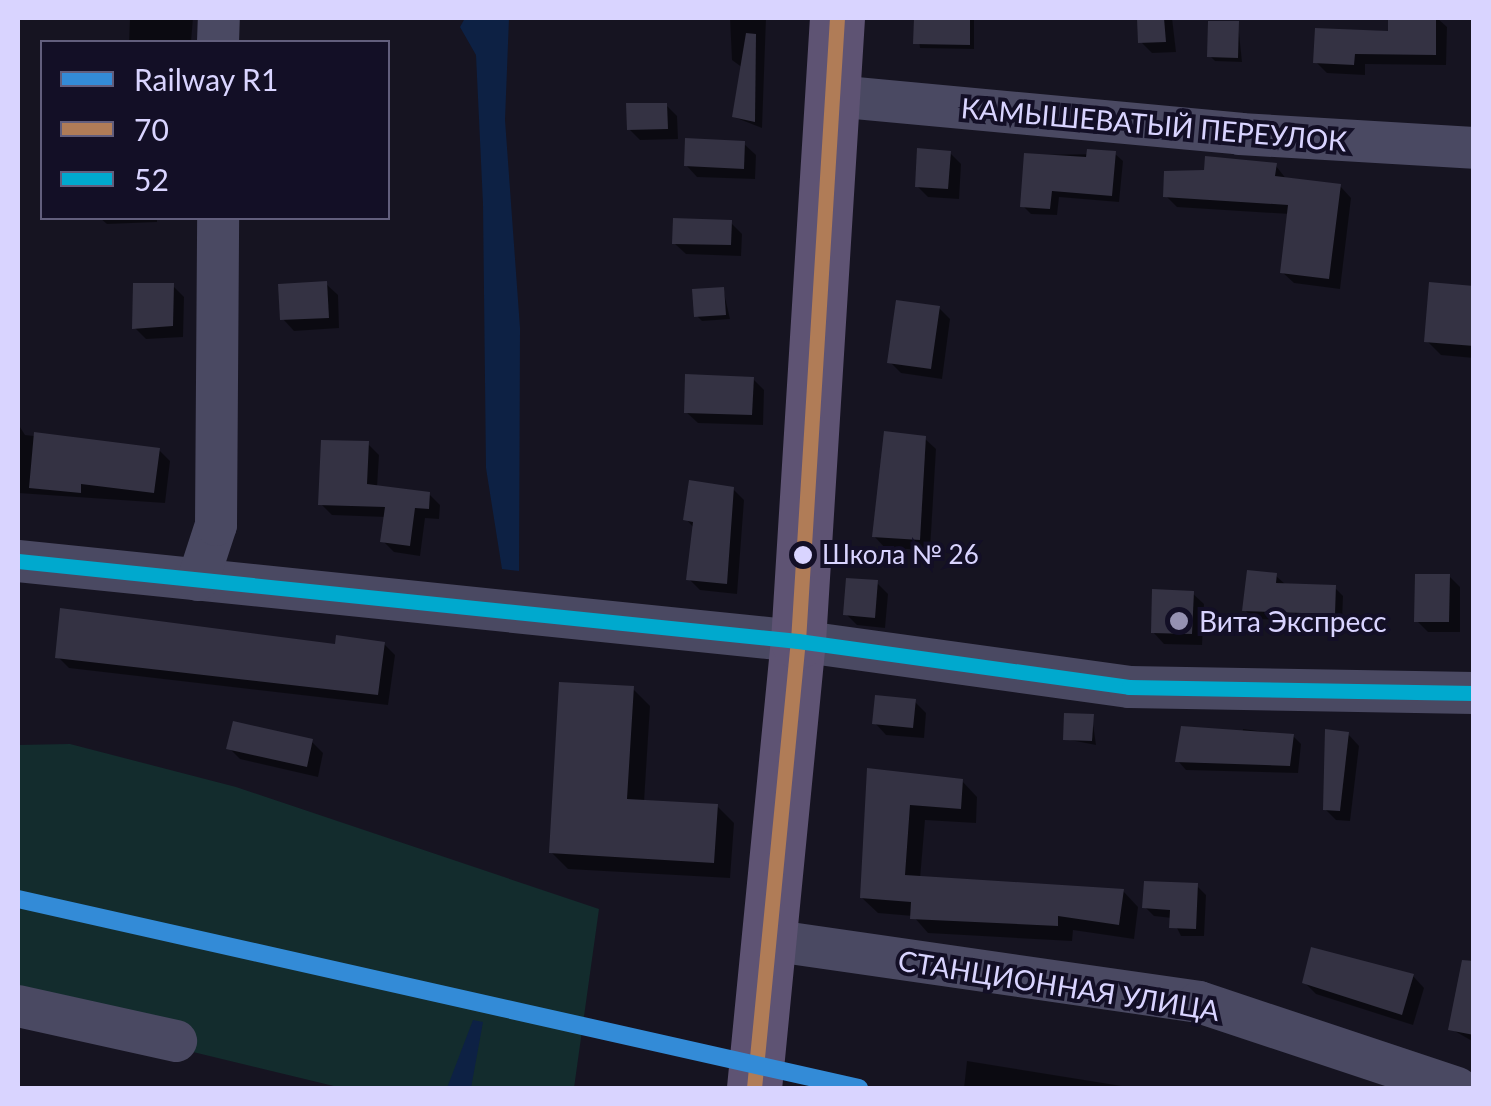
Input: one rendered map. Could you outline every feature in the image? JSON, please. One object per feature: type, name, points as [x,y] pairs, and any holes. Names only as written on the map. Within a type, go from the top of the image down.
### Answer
[{"type":"main road","points":[[754,1088],[798,641],[837,18]]},
{"type":"street","name":"КАМЫШЕВАТЫЙ ПЕРЕУЛОК","points":[[834,96],[1240,134],[1474,148]]},
{"type":"street","points":[[198,580],[216,525],[218,220]]},
{"type":"street","points":[[18,562],[798,641],[1129,687],[1474,693]]},
{"type":"street","name":"СТАНЦИОННАЯ УЛИЦА","points":[[769,940],[1199,1002],[1457,1088]]},
{"type":"street","points":[[18,1006],[176,1041]]},
{"type":"green space","points":[[70,744],[236,787],[599,909],[574,1088],[342,1088],[127,1036],[18,1022],[18,745]]},
{"type":"water","points":[[465,18],[509,18],[505,120],[520,328],[519,571],[502,569],[486,468],[483,204],[476,55],[460,27]]},
{"type":"water","points":[[473,1020],[483,1022],[471,1088],[447,1088]]},
{"type":"building","points":[[914,18],[970,18],[970,45],[913,44]]},
{"type":"building","points":[[1137,18],[1164,18],[1166,42],[1138,43]]},
{"type":"building","points":[[1388,18],[1436,18],[1436,55],[1355,54],[1354,65],[1313,63],[1315,28],[1388,31]]},
{"type":"building","points":[[1208,21],[1239,21],[1238,58],[1207,57]]},
{"type":"building","points":[[746,33],[756,34],[755,122],[732,117]]},
{"type":"building","points":[[626,103],[667,103],[668,129],[627,130]]},
{"type":"building","points":[[685,138],[745,141],[744,169],[684,166]]},
{"type":"building","points":[[917,148],[951,151],[948,189],[915,187]]},
{"type":"building","points":[[1087,149],[1116,151],[1112,196],[1052,191],[1050,209],[1020,207],[1024,153],[1086,157]]},
{"type":"building","points":[[1205,156],[1277,163],[1275,176],[1341,184],[1329,279],[1280,273],[1288,205],[1163,197],[1164,171],[1204,170]]},
{"type":"building","points":[[673,218],[732,220],[731,245],[672,244]]},
{"type":"building","points":[[327,281],[329,318],[280,320],[278,284]]},
{"type":"building","points":[[1429,282],[1474,286],[1474,346],[1424,342]]},
{"type":"building","points":[[133,283],[174,283],[173,326],[132,329]]},
{"type":"building","points":[[724,287],[726,315],[694,317],[692,289]]},
{"type":"building","points":[[896,300],[940,306],[931,369],[887,363]]},
{"type":"building","points":[[685,374],[754,377],[752,415],[684,413]]},
{"type":"building","points":[[884,431],[926,436],[920,540],[872,537]]},
{"type":"building","points":[[34,432],[160,448],[154,493],[81,484],[81,493],[29,488]]},
{"type":"building","points":[[321,440],[369,441],[367,484],[430,492],[429,509],[415,508],[410,546],[380,542],[385,507],[318,505]]},
{"type":"building","points":[[689,480],[734,487],[727,584],[686,580],[693,522],[683,520]]},
{"type":"building","points":[[1247,570],[1277,573],[1276,583],[1336,585],[1335,614],[1242,611]]},
{"type":"building","points":[[1415,574],[1450,574],[1449,622],[1414,622]]},
{"type":"building","points":[[846,578],[878,580],[875,618],[843,615]]},
{"type":"building","points":[[1152,589],[1194,591],[1192,634],[1151,633]]},
{"type":"building","points":[[60,608],[335,644],[336,635],[385,642],[378,695],[55,658]]},
{"type":"building","points":[[559,682],[634,686],[627,799],[718,804],[714,863],[549,853]]},
{"type":"building","points":[[875,695],[916,699],[913,728],[872,724]]},
{"type":"building","points":[[1064,713],[1094,714],[1092,741],[1063,740]]},
{"type":"building","points":[[233,721],[313,739],[307,767],[226,749]]},
{"type":"building","points":[[1181,726],[1294,734],[1290,766],[1175,762]]},
{"type":"building","points":[[1325,729],[1349,732],[1340,811],[1323,810]]},
{"type":"building","points":[[867,768],[963,779],[961,809],[910,805],[905,875],[1124,889],[1119,925],[1058,916],[1058,926],[910,919],[911,902],[860,898]]},
{"type":"building","points":[[1144,881],[1198,883],[1196,929],[1169,928],[1170,910],[1142,908]]},
{"type":"building","points":[[1311,947],[1414,974],[1402,1015],[1302,983]]},
{"type":"building","points":[[1462,960],[1474,961],[1474,1035],[1448,1030]]},
{"type":"rail line","name":"R1","points":[[18,899],[859,1088]]},
{"type":"transit line","name":"70","points":[[754,1088],[798,641],[837,18]]},
{"type":"transit line","name":"52","points":[[18,561],[798,641],[1129,687],[1474,693]]},
{"type":"place","name":"Школа № 26","points":[[803,555]]},
{"type":"place","name":"Вита Экспресс","points":[[1179,621]]}]
